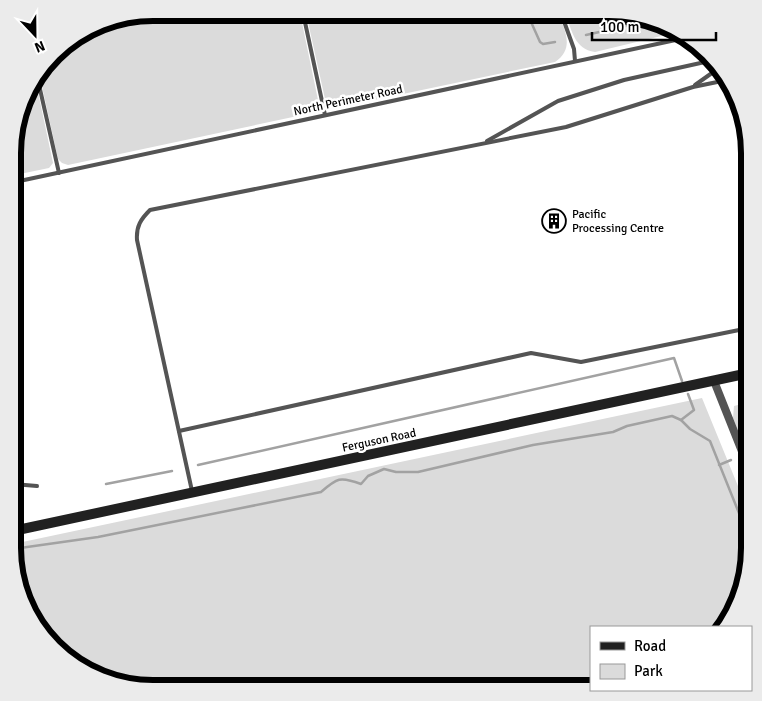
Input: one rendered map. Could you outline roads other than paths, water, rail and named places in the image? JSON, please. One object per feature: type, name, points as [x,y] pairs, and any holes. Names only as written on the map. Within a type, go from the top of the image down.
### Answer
[{"type":"street","name":"Ferguson Road","points":[[22,529],[741,376]]},
{"type":"street","points":[[714,381],[741,447]]},
{"type":"lane","points":[[305,22],[325,115]]},
{"type":"lane","points":[[564,22],[574,49],[576,61]]},
{"type":"lane","name":"North Perimeter Road","points":[[21,181],[677,40]]},
{"type":"lane","points":[[483,143],[558,102],[624,80],[704,62]]},
{"type":"lane","points":[[693,86],[713,73]]},
{"type":"lane","points":[[193,494],[137,240],[137,229],[140,221],[150,210],[566,127],[693,86],[720,81]]},
{"type":"lane","points":[[39,87],[58,173]]},
{"type":"lane","points":[[179,431],[531,353],[581,362],[740,330]]},
{"type":"lane","points":[[22,485],[37,486]]},
{"type":"waterway","points":[[531,22],[540,42],[543,44],[555,42]]},
{"type":"waterway","points":[[586,35],[635,24]]},
{"type":"waterway","points":[[198,465],[674,358],[682,381]]},
{"type":"waterway","points":[[688,394],[694,410],[681,420],[690,429],[710,441],[741,518]]},
{"type":"waterway","points":[[22,548],[98,537],[321,492],[335,481],[343,479],[361,484],[368,476],[384,469],[396,472],[418,472],[533,445],[613,432],[627,426],[672,416],[681,420]]},
{"type":"waterway","points":[[719,465],[731,460]]},
{"type":"waterway","points":[[106,484],[172,471]]},
{"type":"place","name":"Pacific Processing Centre","points":[[554,221]]}]
